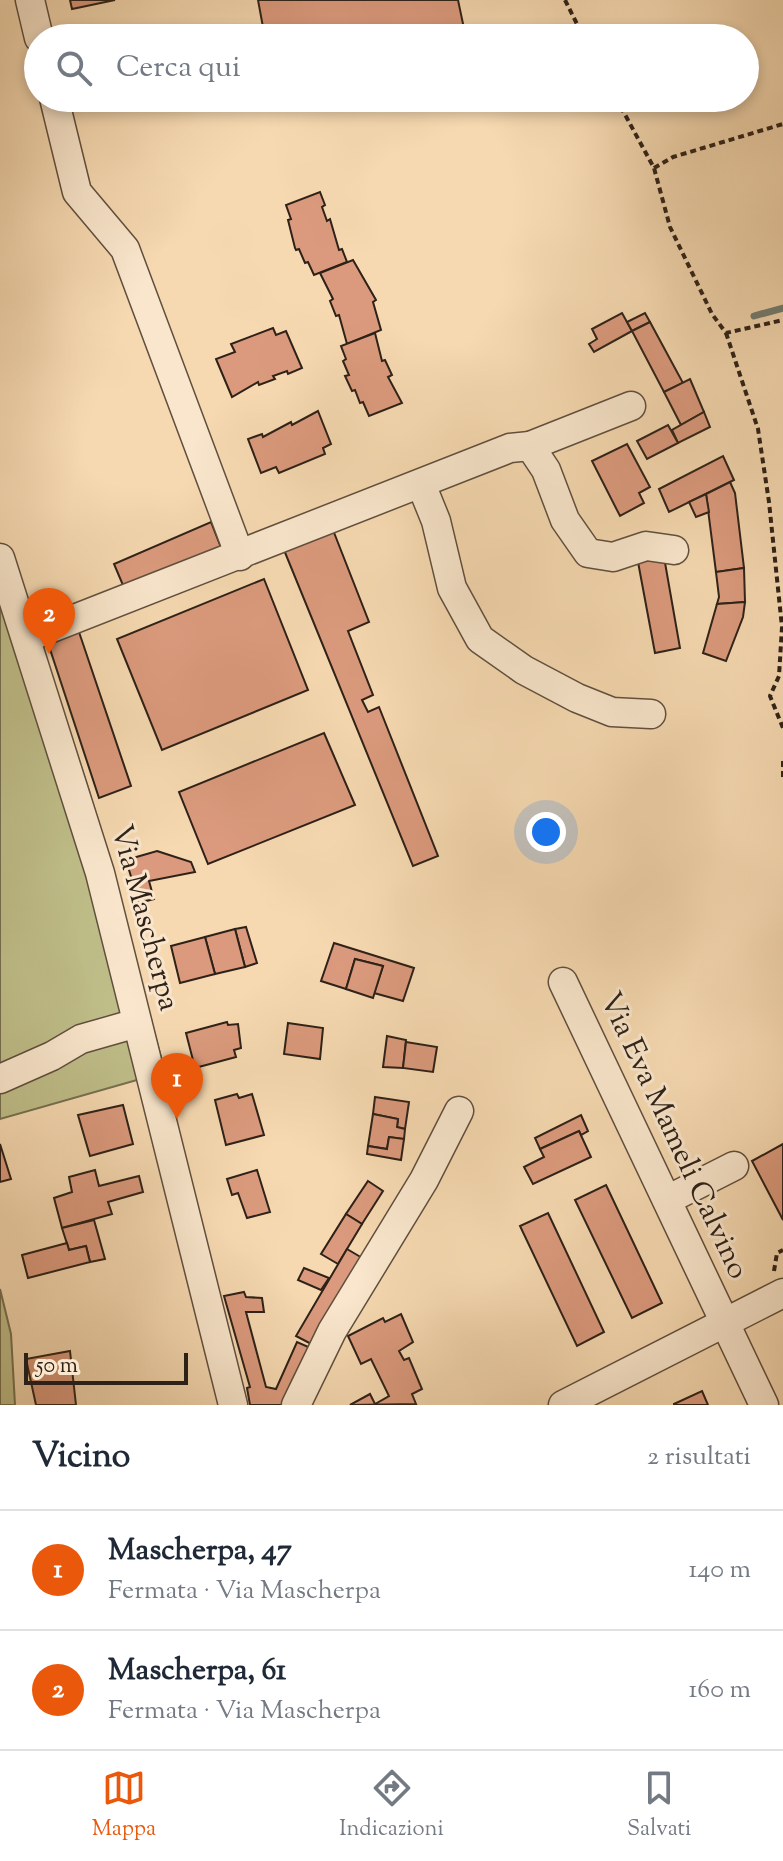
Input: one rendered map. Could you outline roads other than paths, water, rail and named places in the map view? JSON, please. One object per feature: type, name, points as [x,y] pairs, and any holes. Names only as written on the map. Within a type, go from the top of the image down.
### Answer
[{"type":"street","points":[[30,0],[36,24]]},
{"type":"street","points":[[57,112],[77,192],[125,249],[240,556]]},
{"type":"street","points":[[26,638],[510,448],[530,446],[631,406]]},
{"type":"street","points":[[530,446],[546,470],[565,520],[588,553],[613,557],[646,546],[674,550]]},
{"type":"street","points":[[421,484],[436,521],[452,588],[480,639],[524,670],[577,698],[612,712],[651,714]]},
{"type":"street","name":"Via Mascherpa","points":[[0,558],[100,873],[233,1405]]},
{"type":"street","name":"Via Eva Mameli Calvino","points":[[563,982],[764,1405]]},
{"type":"street","points":[[0,1079],[52,1056],[81,1039],[137,1023]]},
{"type":"street","points":[[296,1405],[332,1331],[416,1193],[459,1111]]},
{"type":"street","points":[[667,1200],[734,1166]]},
{"type":"street","points":[[563,1405],[724,1323],[778,1283]]},
{"type":"waterway","points":[[754,316],[783,308]]},
{"type":"place","name":"Mascherpa, 61","points":[[49,654]]},
{"type":"place","name":"Mascherpa, 47","points":[[177,1119]]}]
